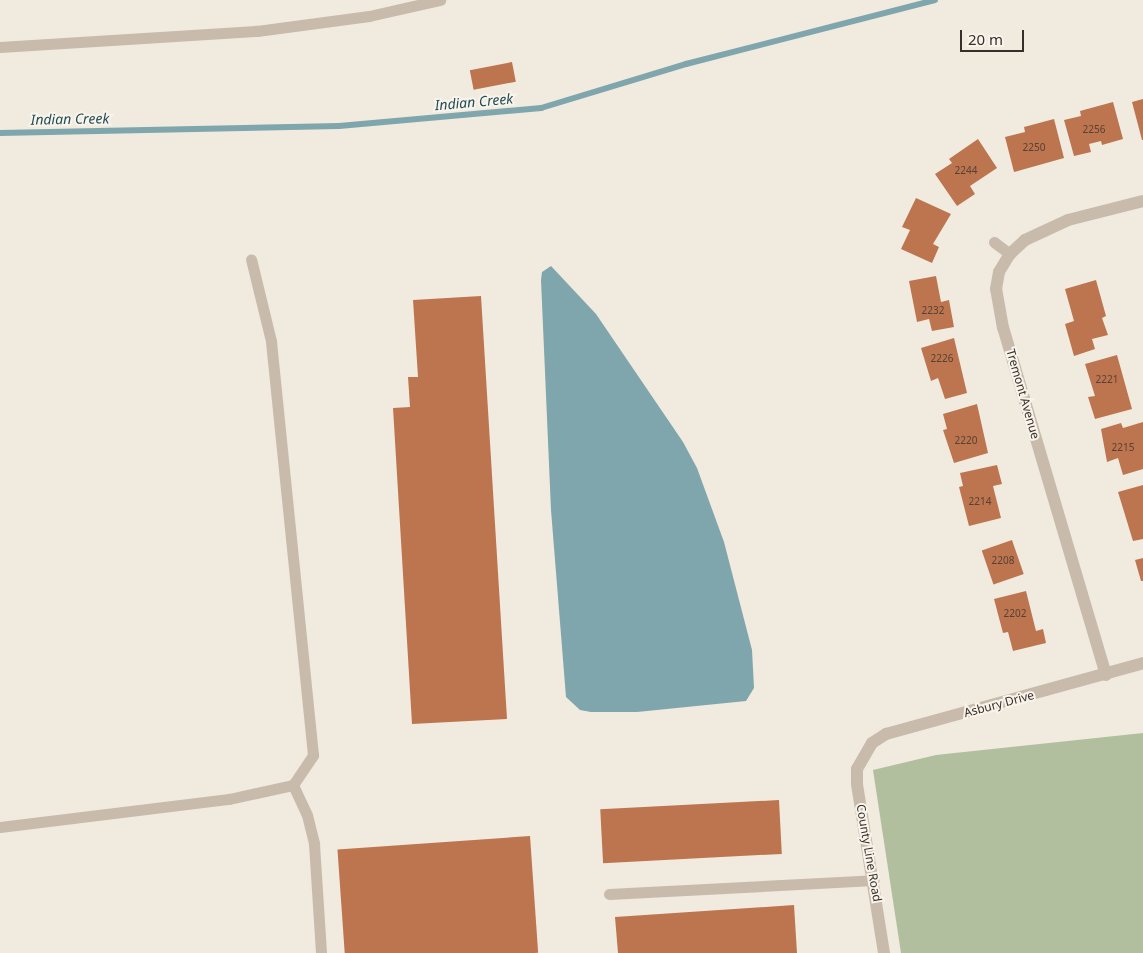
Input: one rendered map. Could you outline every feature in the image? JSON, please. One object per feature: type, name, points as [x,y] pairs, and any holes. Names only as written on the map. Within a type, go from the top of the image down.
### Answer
[{"type":"street","name":"Tremont Avenue","points":[[1106,675],[999,309],[996,289],[1000,272],[1010,254],[1025,240],[1050,227],[1143,201]]},
{"type":"street","name":"Asbury Drive","points":[[862,755],[872,742],[886,734],[1106,675],[1143,663]]},
{"type":"street","name":"County Line Road","points":[[862,755],[857,769],[857,784],[874,880],[884,953]]},
{"type":"lane","points":[[0,47],[257,32],[369,16],[440,0]]},
{"type":"lane","points":[[994,242],[1010,254]]},
{"type":"lane","points":[[0,826],[229,800],[293,785],[313,755],[271,341],[251,259]]},
{"type":"lane","points":[[293,785],[307,815],[314,844],[321,953]]},
{"type":"lane","points":[[609,894],[874,880]]},
{"type":"green space","points":[[1143,733],[1143,953],[901,953],[873,770],[936,755]]},
{"type":"water","points":[[551,266],[596,314],[683,442],[697,468],[724,542],[752,650],[754,688],[746,701],[637,712],[591,712],[580,710],[566,697],[551,510],[541,280],[542,272]]},
{"type":"building","points":[[512,62],[516,82],[474,90],[470,70]]},
{"type":"building","points":[[1143,99],[1143,140],[1142,140],[1132,102]]},
{"type":"building","points":[[1113,102],[1123,139],[1102,145],[1101,141],[1089,144],[1091,152],[1074,156],[1064,120],[1081,116],[1080,111]]},
{"type":"building","points":[[1054,119],[1064,158],[1014,172],[1005,137],[1025,132],[1024,127]]},
{"type":"building","points":[[978,139],[997,168],[970,186],[975,194],[957,206],[935,174],[952,163],[949,159]]},
{"type":"building","points":[[916,198],[951,214],[933,244],[939,247],[932,263],[901,249],[910,230],[902,227]]},
{"type":"building","points":[[936,276],[941,302],[949,300],[954,327],[932,331],[929,319],[917,322],[909,281]]},
{"type":"building","points":[[1096,280],[1106,316],[1102,318],[1108,335],[1092,339],[1095,349],[1074,356],[1065,324],[1074,321],[1065,289]]},
{"type":"building","points":[[481,296],[507,719],[412,724],[393,408],[410,407],[408,377],[418,377],[413,300]]},
{"type":"building","points":[[954,338],[967,393],[945,399],[938,378],[931,381],[921,348]]},
{"type":"building","points":[[1117,355],[1132,409],[1095,419],[1088,397],[1095,396],[1085,364]]},
{"type":"building","points":[[977,404],[988,453],[954,463],[943,430],[947,429],[943,414]]},
{"type":"building","points":[[1143,422],[1143,469],[1123,475],[1118,458],[1107,462],[1101,429],[1121,423],[1123,428]]},
{"type":"building","points":[[997,465],[1002,484],[993,486],[1001,518],[969,526],[959,487],[963,486],[960,473]]},
{"type":"building","points":[[1143,485],[1143,539],[1133,541],[1118,492]]},
{"type":"building","points":[[1012,540],[1024,574],[993,584],[982,550]]},
{"type":"building","points":[[1143,558],[1143,581],[1141,581],[1135,560]]},
{"type":"building","points":[[1026,591],[1036,631],[1043,629],[1046,643],[1013,651],[1008,632],[1003,633],[994,599]]},
{"type":"building","points":[[779,800],[782,854],[603,863],[600,809]]},
{"type":"building","points":[[530,836],[538,953],[345,953],[337,849]]},
{"type":"building","points":[[794,905],[797,953],[618,953],[615,917]]},
{"type":"waterway","name":"Indian Creek","points":[[0,133],[339,126],[541,108],[686,64],[935,0]]}]
